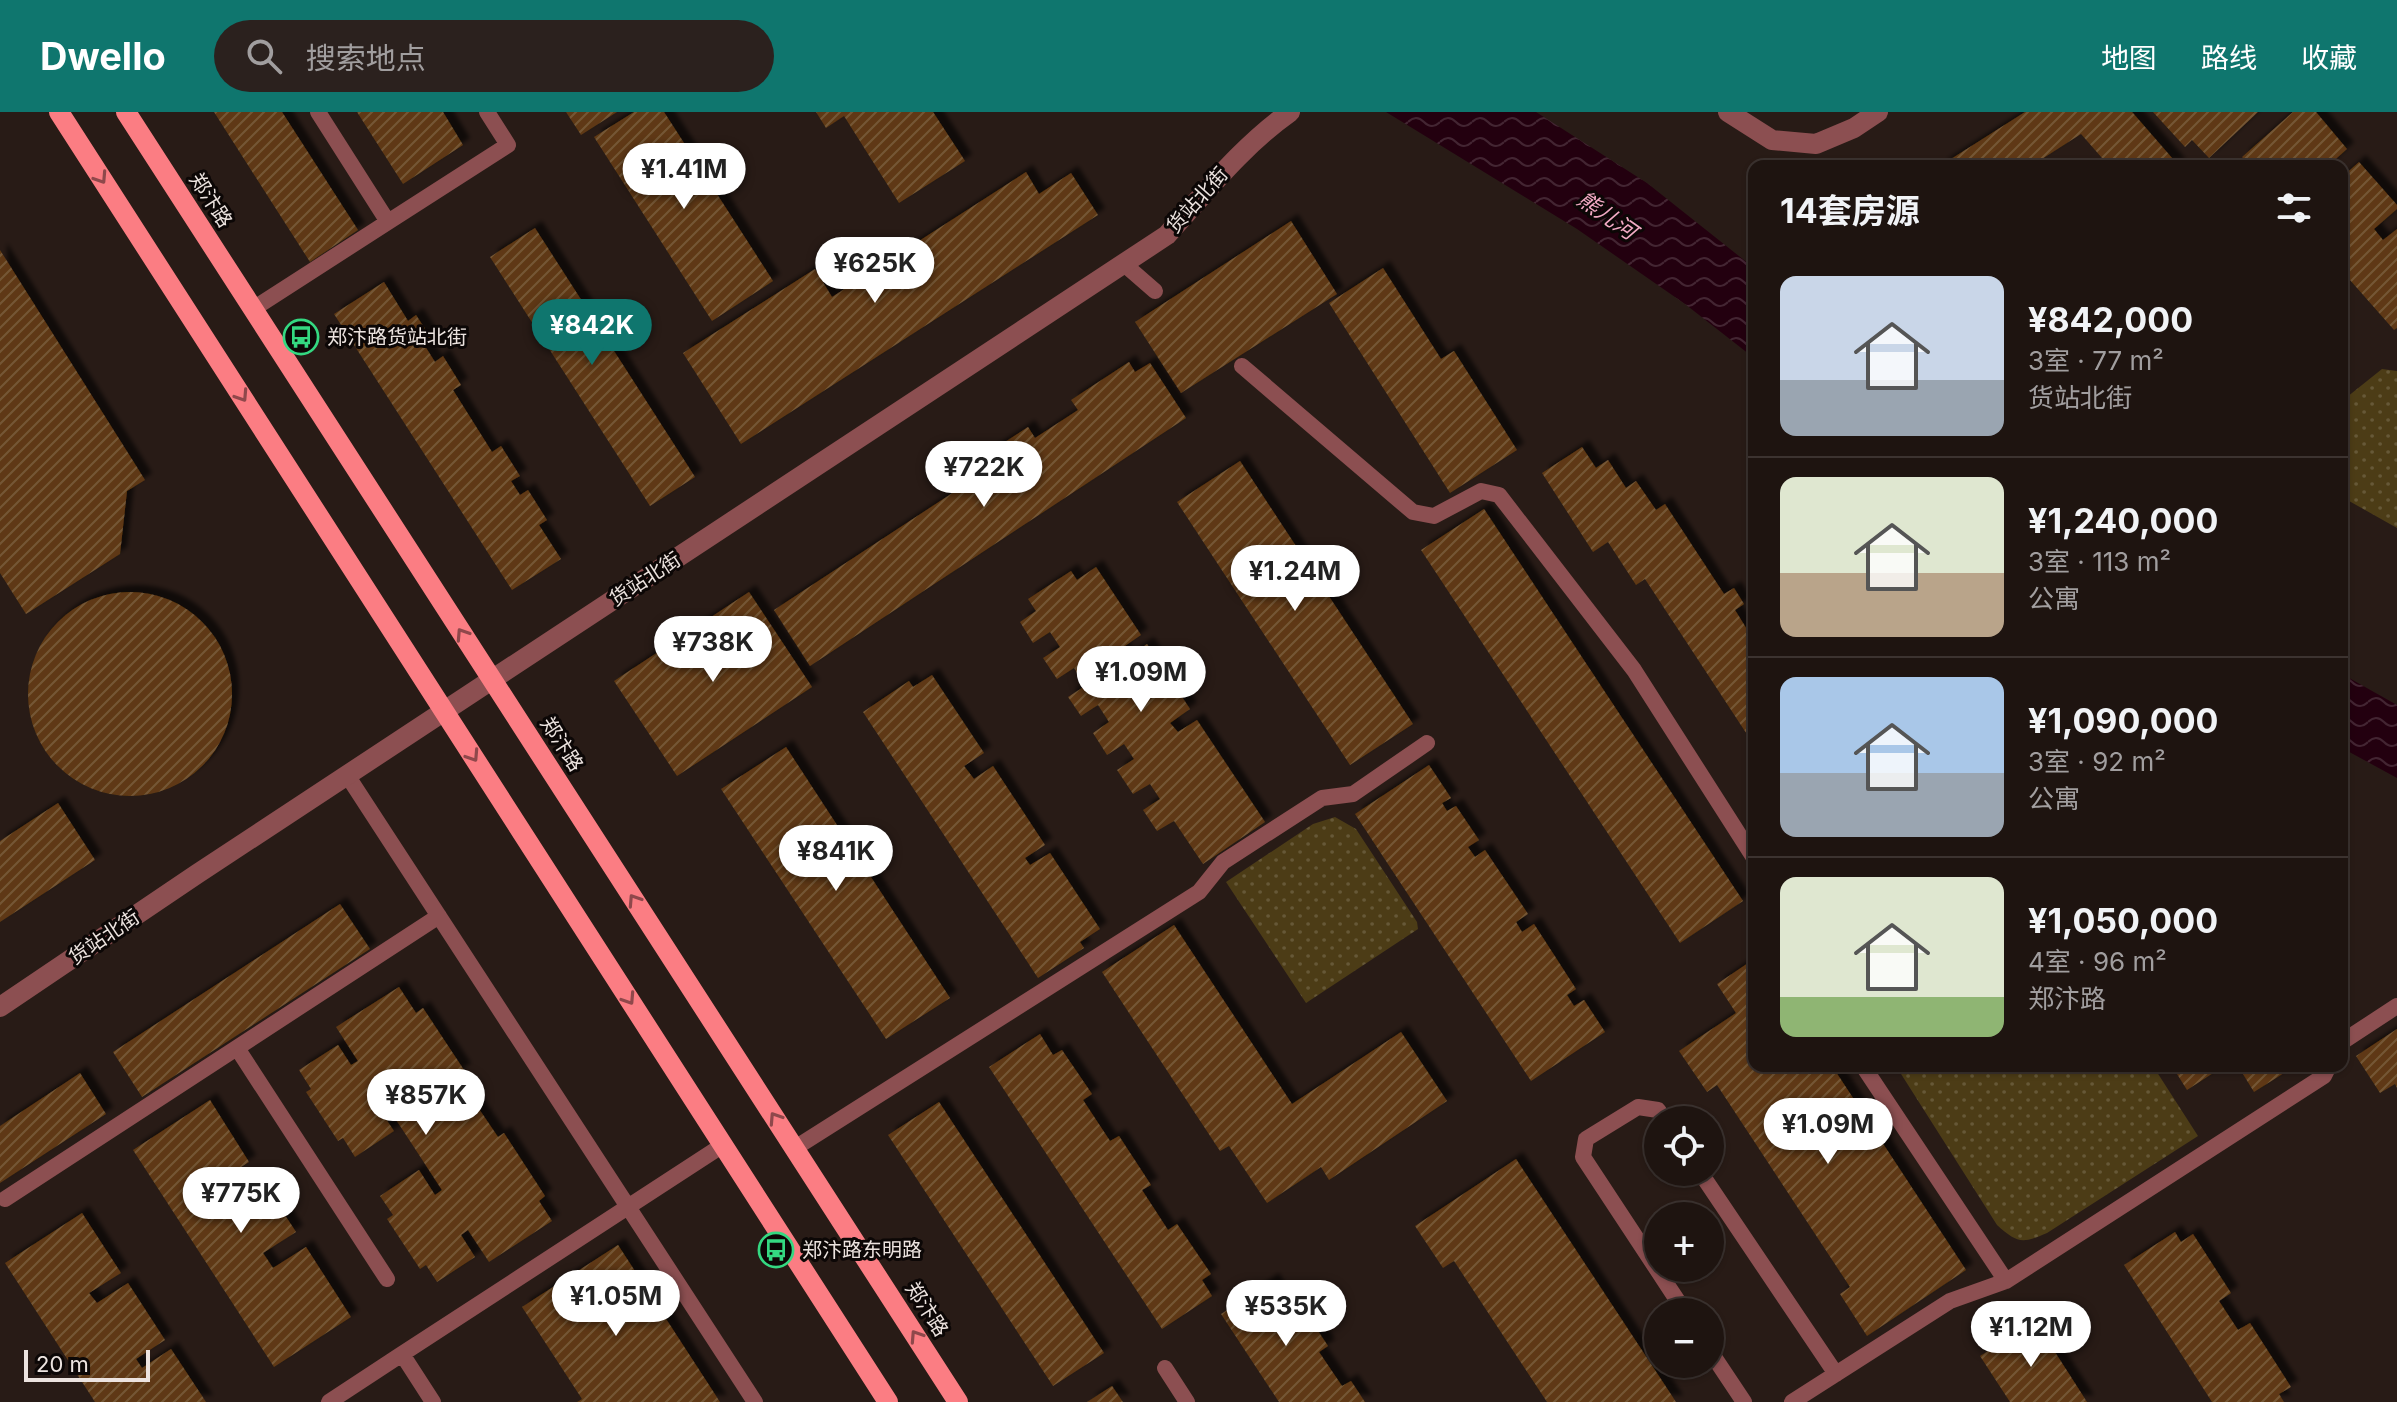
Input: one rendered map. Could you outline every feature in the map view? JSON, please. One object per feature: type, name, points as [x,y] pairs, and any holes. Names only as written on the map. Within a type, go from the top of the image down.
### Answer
[{"type":"main road","points":[[59,112],[888,1402]]},
{"type":"main road","name":"郑汴路","points":[[126,112],[958,1402]]},
{"type":"street","name":"货站北街","points":[[0,1007],[1167,235],[1233,161],[1268,127],[1290,112]]},
{"type":"street","points":[[1728,112],[1772,140],[1816,144],[1854,128],[1878,112]]},
{"type":"lane","points":[[318,112],[388,222]]},
{"type":"lane","points":[[253,309],[508,145],[487,112]]},
{"type":"lane","points":[[1124,264],[1155,291]]},
{"type":"lane","points":[[1242,366],[1413,512],[1434,516],[1481,491],[1499,495],[1634,670],[1748,849]]},
{"type":"lane","points":[[795,1148],[1199,892],[1223,862],[1322,798],[1353,794],[1427,743]]},
{"type":"lane","points":[[347,775],[755,1402]]},
{"type":"lane","points":[[5,1199],[439,916]]},
{"type":"lane","points":[[2348,1038],[2397,1006]]},
{"type":"lane","points":[[237,1048],[387,1279]]},
{"type":"lane","points":[[1867,1072],[2006,1281]]},
{"type":"lane","points":[[1792,1402],[1950,1301],[2006,1281],[2326,1072]]},
{"type":"lane","points":[[1644,1108],[1638,1107],[1586,1139],[1583,1157],[1676,1298]]},
{"type":"lane","points":[[329,1402],[723,1145]]},
{"type":"lane","points":[[1709,1186],[1836,1374]]},
{"type":"lane","points":[[402,1354],[433,1402]]},
{"type":"lane","points":[[1165,1368],[1187,1402]]},
{"type":"lane","points":[[1724,1372],[1744,1402]]},
{"type":"shaded area","points":[[2382,369],[2397,371],[2397,528],[2348,500],[2348,396]]},
{"type":"shaded area","points":[[1335,817],[1356,829],[1417,922],[1418,929],[1306,1003],[1226,882],[1313,824]]},
{"type":"shaded area","points":[[1900,1072],[2157,1072],[2198,1136],[2047,1233],[2020,1240],[1997,1225]]},
{"type":"water","name":"熊儿河","points":[[1386,112],[1536,112],[1647,183],[1748,263],[1748,353],[1685,304],[1577,229]]},
{"type":"water","points":[[2348,677],[2397,705],[2397,778],[2348,751]]},
{"type":"building","points":[[214,112],[282,112],[358,230],[310,262]]},
{"type":"building","points":[[357,112],[443,112],[463,145],[403,184]]},
{"type":"building","points":[[566,112],[617,112],[581,135]]},
{"type":"building","points":[[634,112],[664,112],[773,281],[712,321],[594,137]]},
{"type":"building","points":[[816,112],[933,112],[965,161],[899,203],[844,116],[826,128]]},
{"type":"building","points":[[2025,112],[2132,112],[2174,160],[2104,160],[2081,134],[2040,160],[1949,160]]},
{"type":"building","points":[[2153,112],[2258,112],[2209,158],[2192,140],[2185,147]]},
{"type":"building","points":[[2293,112],[2316,112],[2347,149],[2335,160],[2245,160],[2242,157]]},
{"type":"building","points":[[2359,162],[2397,205],[2397,209],[2374,229],[2383,240],[2397,229],[2397,328],[2394,330],[2348,278],[2348,172]]},
{"type":"building","points":[[1026,172],[1039,194],[1071,173],[1098,215],[741,444],[683,353],[815,269],[832,297]]},
{"type":"building","points":[[1291,221],[1337,294],[1181,393],[1135,322]]},
{"type":"building","points":[[535,228],[695,477],[650,506],[490,257]]},
{"type":"building","points":[[0,250],[145,480],[127,491],[120,554],[26,614],[0,573]]},
{"type":"building","points":[[1383,268],[1441,359],[1454,351],[1517,450],[1450,493],[1329,303]]},
{"type":"building","points":[[384,282],[408,321],[416,315],[431,338],[423,343],[435,362],[443,356],[461,385],[453,390],[492,452],[501,446],[520,476],[511,481],[520,495],[528,490],[547,520],[539,525],[561,559],[512,590],[334,314]]},
{"type":"building","points":[[1129,362],[1135,372],[1150,363],[1186,418],[810,666],[774,610],[989,469],[982,457],[1028,427],[1035,438],[1078,410],[1071,400]]},
{"type":"building","points":[[1582,447],[1596,468],[1608,460],[1626,488],[1636,481],[1656,510],[1665,504],[1724,594],[1734,588],[1744,604],[1735,610],[1748,631],[1748,736],[1645,579],[1636,585],[1608,542],[1593,552],[1542,473]]},
{"type":"building","points":[[1240,461],[1413,724],[1350,765],[1177,502]]},
{"type":"building","points":[[1484,509],[1743,901],[1680,943],[1421,550]]},
{"type":"building","points":[[1096,567],[1141,635],[1122,648],[1128,657],[1147,644],[1190,709],[1170,723],[1178,732],[1197,720],[1265,822],[1203,864],[1174,821],[1157,831],[1143,810],[1160,799],[1150,784],[1133,794],[1117,770],[1134,759],[1124,744],[1107,755],[1093,733],[1109,722],[1098,705],[1081,716],[1068,697],[1085,686],[1074,668],[1057,679],[1043,658],[1060,647],[1050,632],[1033,643],[1020,622],[1036,611],[1028,599],[1071,571],[1077,580]]},
{"type":"building","points":[[130,592],[169,600],[202,622],[224,655],[232,694],[224,733],[202,766],[169,788],[130,796],[91,788],[58,766],[36,733],[28,694],[36,655],[58,622],[91,600]]},
{"type":"building","points":[[749,592],[812,687],[677,776],[614,681]]},
{"type":"building","points":[[932,675],[984,753],[964,766],[974,779],[993,766],[1045,845],[1025,858],[1030,865],[1050,853],[1100,929],[1080,942],[1084,948],[1038,978],[863,712],[909,681],[913,687]]},
{"type":"building","points":[[786,747],[950,998],[886,1039],[721,789]]},
{"type":"building","points":[[1429,765],[1451,798],[1442,803],[1447,811],[1456,806],[1479,840],[1468,847],[1475,857],[1485,850],[1528,914],[1516,922],[1522,932],[1534,924],[1576,989],[1567,995],[1574,1006],[1584,1000],[1605,1032],[1531,1081],[1355,814]]},
{"type":"building","points":[[58,803],[95,860],[0,922],[0,841]]},
{"type":"building","points":[[340,904],[370,949],[142,1097],[113,1052]]},
{"type":"building","points":[[1174,925],[1292,1104],[1401,1032],[1447,1101],[1329,1180],[1321,1167],[1267,1203],[1229,1146],[1220,1151],[1102,972]]},
{"type":"building","points":[[1748,963],[1748,1072],[1836,1072],[1966,1270],[1867,1336],[1840,1294],[1850,1287],[1717,1085],[1707,1092],[1679,1051],[1736,1013],[1717,984]]},
{"type":"building","points":[[399,987],[416,1013],[423,1008],[464,1070],[456,1075],[498,1137],[504,1133],[545,1196],[539,1201],[552,1221],[489,1262],[468,1230],[461,1235],[475,1257],[437,1282],[426,1265],[420,1269],[387,1219],[393,1215],[380,1196],[419,1170],[435,1195],[442,1190],[387,1106],[380,1110],[394,1131],[355,1157],[343,1138],[338,1141],[306,1092],[311,1089],[299,1070],[338,1045],[351,1065],[358,1061],[336,1027]]},
{"type":"building","points":[[2397,1029],[2397,1088],[2395,1084],[2380,1093],[2356,1056]]},
{"type":"building","points":[[1040,1034],[1053,1055],[1062,1050],[1092,1094],[1083,1100],[1110,1141],[1119,1136],[1151,1185],[1142,1190],[1168,1230],[1177,1224],[1211,1274],[1202,1280],[1212,1296],[1162,1329],[989,1067]]},
{"type":"building","points":[[2176,1072],[2215,1072],[2187,1090]]},
{"type":"building","points":[[2242,1072],[2286,1072],[2254,1092]]},
{"type":"building","points":[[80,1073],[106,1114],[0,1183],[0,1126]]},
{"type":"building","points":[[210,1100],[249,1162],[218,1182],[228,1197],[260,1177],[296,1232],[263,1253],[273,1268],[306,1247],[351,1317],[274,1367],[133,1150]]},
{"type":"building","points":[[939,1102],[1104,1353],[1053,1386],[888,1135]]},
{"type":"building","points":[[1516,1159],[1644,1353],[1644,1378],[1660,1378],[1676,1402],[1547,1402],[1454,1261],[1443,1268],[1415,1226]]},
{"type":"building","points":[[82,1213],[121,1273],[89,1293],[97,1303],[128,1283],[165,1340],[136,1359],[142,1368],[171,1349],[206,1402],[95,1402],[5,1263]]},
{"type":"building","points":[[2175,1232],[2181,1242],[2193,1234],[2231,1293],[2219,1301],[2238,1330],[2250,1323],[2291,1387],[2279,1394],[2284,1402],[2212,1402],[2124,1265]]},
{"type":"building","points":[[618,1245],[720,1402],[577,1402],[582,1399],[522,1307]]},
{"type":"building","points":[[1272,1280],[1285,1301],[1294,1295],[1328,1346],[1319,1352],[1342,1386],[1351,1381],[1365,1402],[1279,1402],[1221,1314]]},
{"type":"building","points":[[2035,1321],[2087,1402],[2010,1402],[1980,1356]]},
{"type":"building","points":[[1112,1386],[1123,1402],[1087,1402]]},
{"type":"place","name":"郑汴路货站北街","points":[[301,337]]},
{"type":"place","name":"郑汴路东明路","points":[[776,1250]]}]
